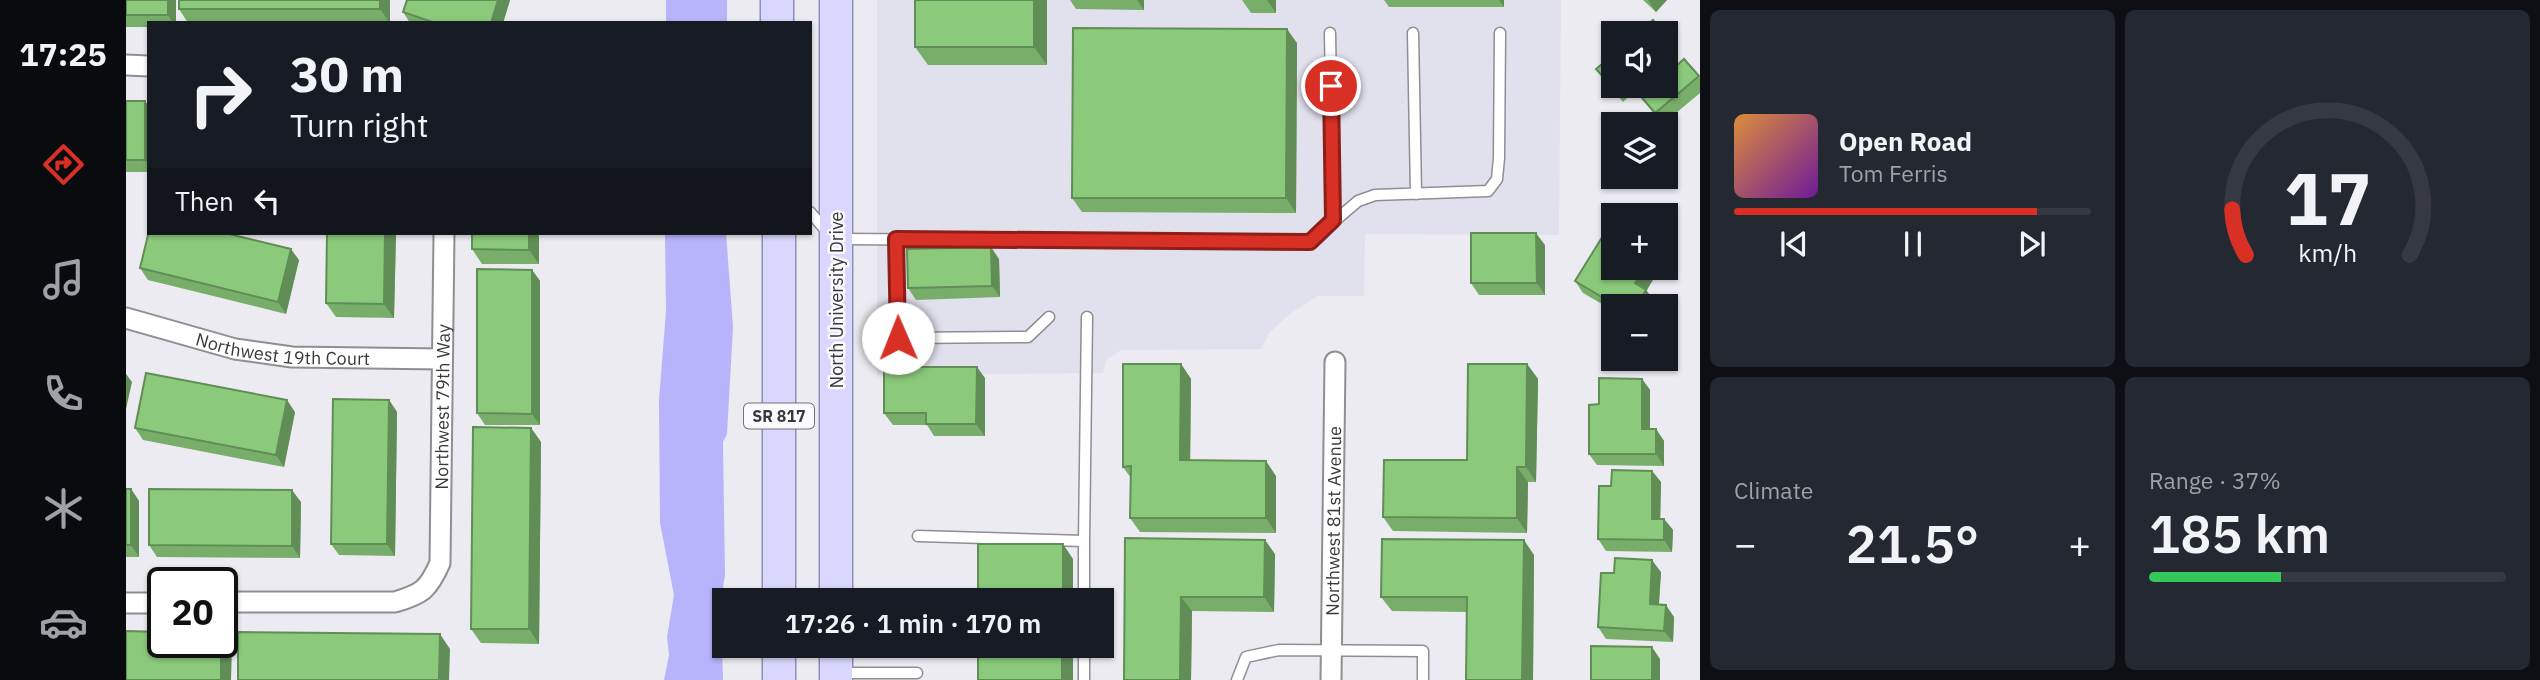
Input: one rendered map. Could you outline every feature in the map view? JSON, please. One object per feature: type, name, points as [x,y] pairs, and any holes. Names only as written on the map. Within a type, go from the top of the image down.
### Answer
[{"type":"main road","points":[[777,0],[777,21]]},
{"type":"main road","name":"North University Drive","points":[[836,0],[836,588]]},
{"type":"main road","name":"SR 817","points":[[779,235],[779,588]]},
{"type":"main road","points":[[779,658],[779,680]]},
{"type":"street","points":[[126,65],[147,66]]},
{"type":"street","name":"Northwest 79th Way","points":[[238,603],[395,602],[419,595],[433,578],[440,563],[444,235]]},
{"type":"street","name":"Northwest 19th Court","points":[[126,318],[235,349],[292,357],[442,359]]},
{"type":"street","name":"Northwest 81st Avenue","points":[[1331,680],[1335,362]]},
{"type":"street","points":[[126,603],[147,603]]},
{"type":"lane","points":[[1330,33],[1333,220]]},
{"type":"lane","points":[[1413,33],[1416,194]]},
{"type":"lane","points":[[812,215],[820,226],[836,239],[1310,242],[1358,201],[1376,195],[1488,191],[1497,179],[1499,158],[1500,33]]},
{"type":"lane","points":[[896,239],[898,338],[1028,337],[1049,317]]},
{"type":"lane","points":[[1084,588],[1087,317]]},
{"type":"lane","points":[[918,536],[1084,541]]},
{"type":"lane","points":[[1237,680],[1247,657],[1279,650],[1332,649],[1423,651],[1423,680]]},
{"type":"lane","points":[[1084,658],[1084,680]]},
{"type":"lane","points":[[836,666],[917,673]]},
{"type":"shaded area","points":[[666,0],[727,0],[727,21],[666,21]]},
{"type":"shaded area","points":[[877,0],[1561,0],[1559,235],[1365,234],[1364,296],[1318,296],[1291,313],[1270,332],[1261,349],[1121,350],[1106,360],[1103,373],[877,375]]},
{"type":"shaded area","points":[[665,235],[726,235],[733,327],[727,434],[723,442],[725,576],[723,588],[712,588],[712,658],[722,658],[723,680],[664,680],[674,595],[660,523],[659,400],[666,311]]},
{"type":"building","points":[[126,0],[168,0],[168,15],[126,15]]},
{"type":"building","points":[[179,0],[380,0],[380,9],[179,9]]},
{"type":"building","points":[[407,0],[498,0],[492,21],[429,21],[403,12]]},
{"type":"building","points":[[915,0],[1034,0],[1034,47],[915,47]]},
{"type":"building","points":[[1073,28],[1287,29],[1286,198],[1072,198]]},
{"type":"building","points":[[1684,59],[1699,76],[1678,94],[1678,64]]},
{"type":"building","points":[[1642,98],[1673,98],[1656,112]]},
{"type":"building","points":[[126,101],[145,101],[145,160],[126,160]]},
{"type":"building","points":[[1471,233],[1536,233],[1537,283],[1471,283]]},
{"type":"building","points":[[148,235],[233,235],[291,249],[278,302],[140,268]]},
{"type":"building","points":[[327,235],[385,235],[384,304],[326,303]]},
{"type":"building","points":[[472,235],[529,235],[529,250],[472,249]]},
{"type":"building","points":[[1601,239],[1601,280],[1637,280],[1635,283],[1646,290],[1644,294],[1601,294],[1601,296],[1575,281]]},
{"type":"building","points":[[991,247],[992,286],[908,288],[907,249]]},
{"type":"building","points":[[477,269],[532,270],[532,414],[477,413]]},
{"type":"building","points":[[1123,364],[1181,364],[1180,460],[1266,461],[1266,518],[1130,518],[1131,466],[1123,467]]},
{"type":"building","points":[[1468,364],[1527,364],[1526,467],[1517,467],[1517,518],[1383,517],[1384,460],[1467,460]]},
{"type":"building","points":[[884,367],[977,367],[976,424],[926,424],[926,413],[884,413]]},
{"type":"building","points":[[146,373],[287,400],[276,455],[135,428]]},
{"type":"building","points":[[1599,378],[1642,379],[1642,429],[1656,429],[1656,454],[1589,454],[1589,405],[1599,404]]},
{"type":"building","points":[[333,399],[389,400],[387,544],[331,544]]},
{"type":"building","points":[[473,427],[531,428],[529,629],[471,629]]},
{"type":"building","points":[[1612,470],[1652,471],[1652,519],[1664,519],[1664,540],[1598,539],[1599,486],[1611,486]]},
{"type":"building","points":[[126,489],[131,489],[131,545],[126,545]]},
{"type":"building","points":[[149,489],[292,490],[292,546],[149,545]]},
{"type":"building","points":[[1125,538],[1265,540],[1264,597],[1181,597],[1180,680],[1124,680]]},
{"type":"building","points":[[1382,539],[1524,540],[1522,680],[1466,680],[1467,597],[1381,597]]},
{"type":"building","points":[[978,544],[1063,544],[1063,588],[978,588]]},
{"type":"building","points":[[1615,558],[1652,560],[1650,604],[1666,605],[1664,631],[1598,627],[1601,573],[1614,573]]},
{"type":"building","points":[[126,631],[147,632],[147,658],[221,658],[221,680],[126,680]]},
{"type":"building","points":[[238,632],[440,634],[439,680],[238,680]]},
{"type":"building","points":[[1591,646],[1652,647],[1652,680],[1591,680]]},
{"type":"building","points":[[978,658],[1062,658],[1062,680],[978,680]]},
{"type":"route","points":[[898,338],[896,239],[1310,242],[1333,220],[1331,86]]}]
